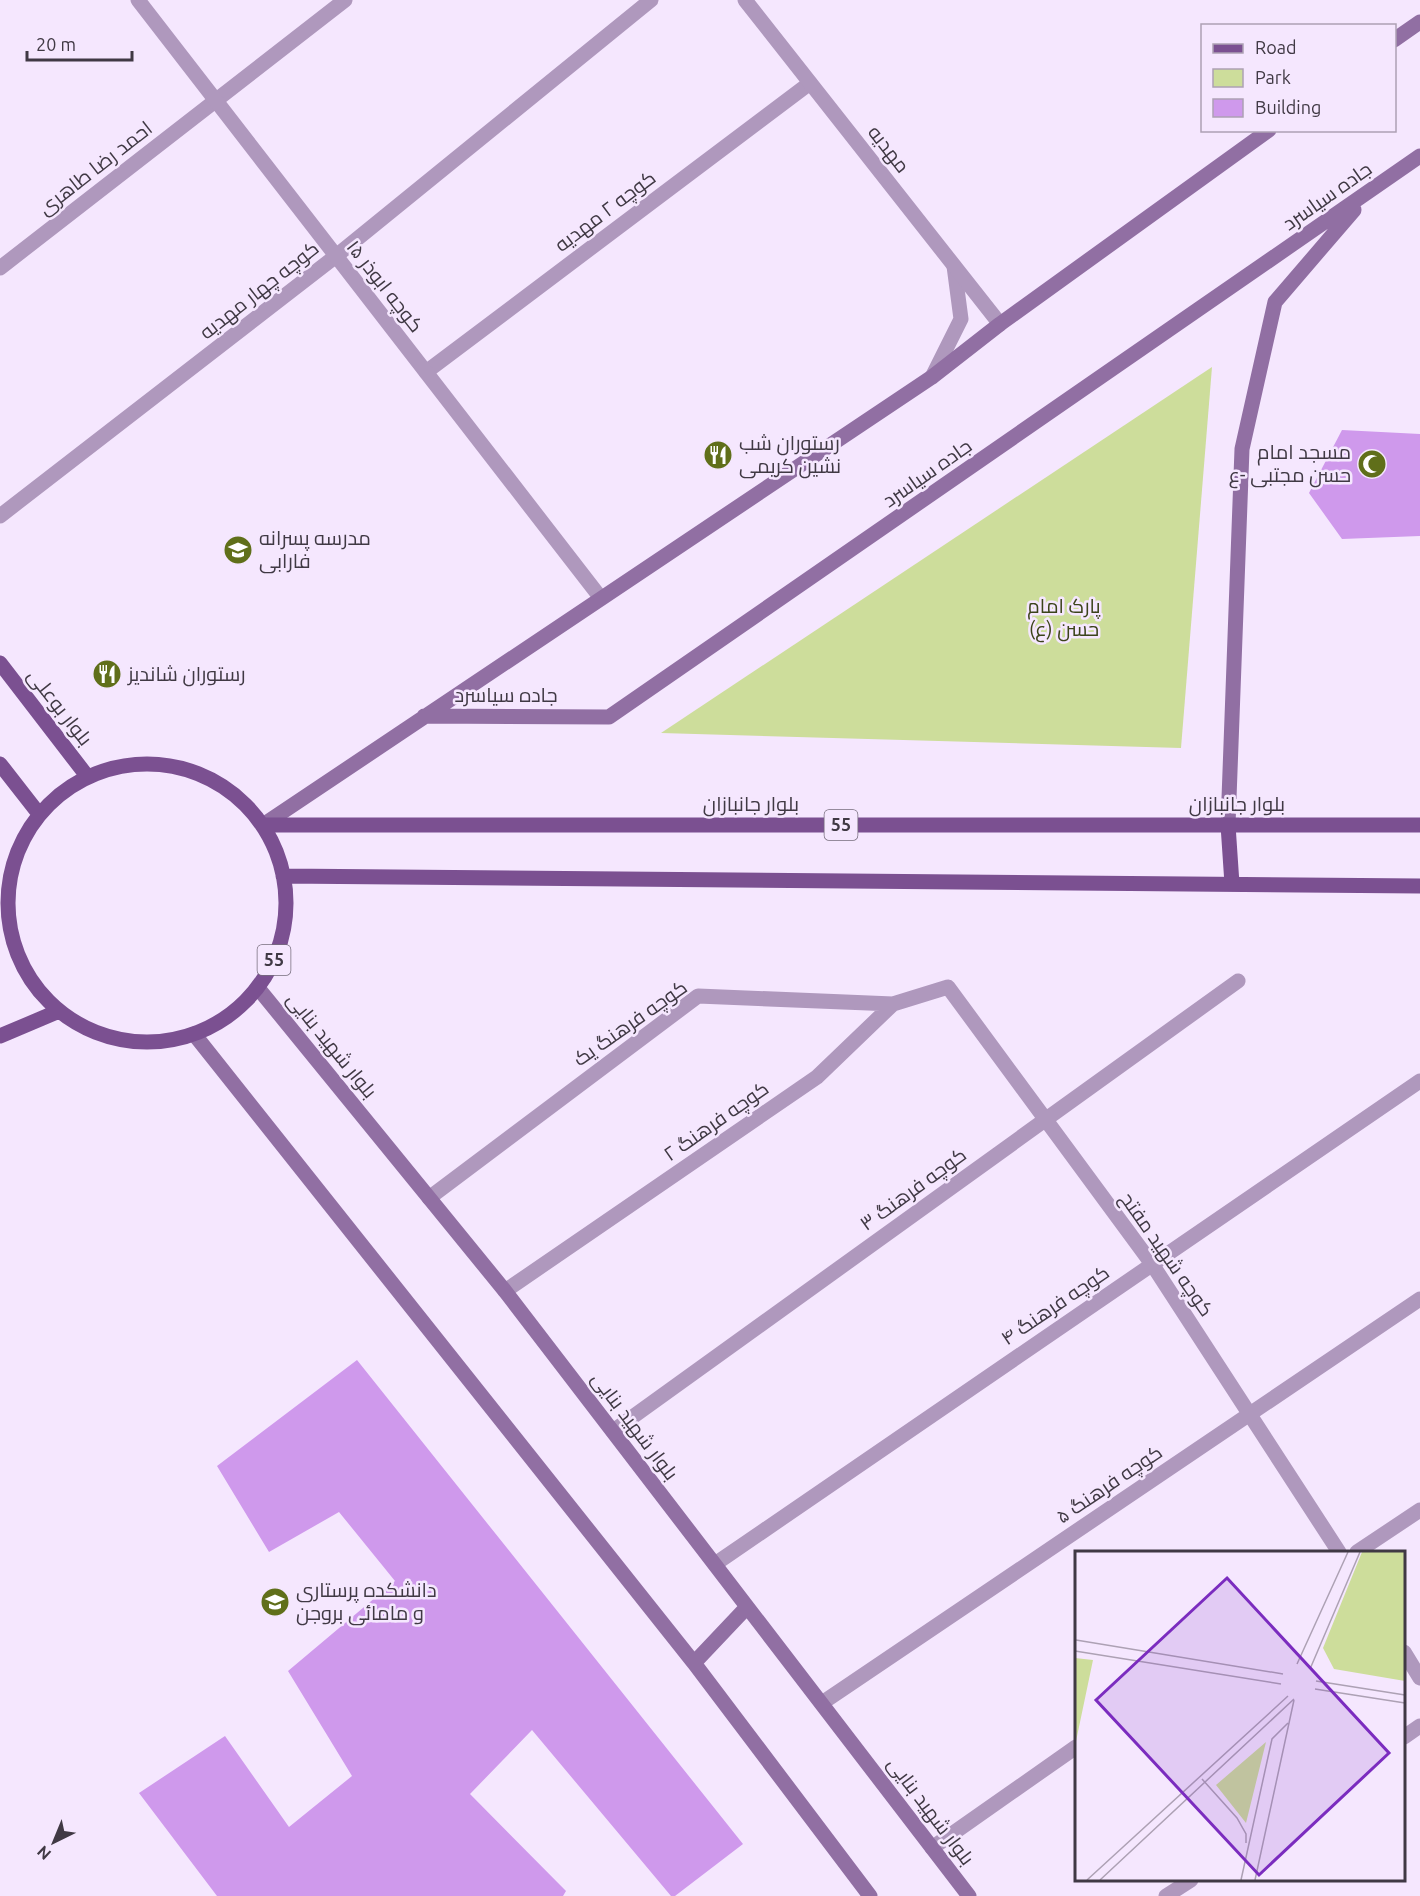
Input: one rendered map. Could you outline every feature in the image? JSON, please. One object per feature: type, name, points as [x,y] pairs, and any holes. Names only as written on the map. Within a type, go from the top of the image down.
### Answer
[{"type":"main road","points":[[1396,39],[1420,22]]},
{"type":"main road","points":[[263,825],[600,597],[932,377],[1000,324],[1266,132]]},
{"type":"main road","name":"جاده سیاسرد","points":[[424,716],[609,717],[1420,156]]},
{"type":"main road","points":[[1232,884],[1228,825],[1242,449],[1275,302],[1371,190]]},
{"type":"main road","name":"بلوار بوعلی","points":[[2,671],[87,776]]},
{"type":"main road","points":[[0,764],[39,814]]},
{"type":"main road","name":"55","points":[[125,765],[165,765],[203,775],[236,796],[263,825],[276,849],[283,876],[286,915],[277,953],[258,988],[240,1007],[218,1023],[194,1034],[159,1042],[124,1040],[89,1030],[59,1011],[34,985],[28,975],[4,921],[9,882],[14,864],[20,846],[39,814],[61,792],[87,776],[125,765]]},
{"type":"main road","name":"بلوار جانبازان","points":[[263,825],[1420,825]]},
{"type":"main road","points":[[283,876],[1420,886]]},
{"type":"main road","name":"بلوار شهید بنایی","points":[[258,988],[505,1291],[969,1896]]},
{"type":"main road","points":[[0,1036],[59,1011]]},
{"type":"main road","points":[[194,1034],[694,1663],[870,1896]]},
{"type":"main road","points":[[694,1663],[747,1607]]},
{"type":"street","name":"کوچه ابوذر ۱۵","points":[[138,0],[600,597]]},
{"type":"street","name":"احمد رضا طاهری","points":[[0,268],[345,0]]},
{"type":"street","name":"کوچه چهار مهدیه","points":[[0,516],[336,256],[651,0]]},
{"type":"street","name":"مهدیه","points":[[745,0],[1000,324]]},
{"type":"street","name":"کوچه ۲ مهدیه","points":[[426,372],[810,83]]},
{"type":"street","points":[[932,377],[961,318],[954,266]]},
{"type":"street","name":"کوچه فرهنگ ۳","points":[[613,1431],[1238,981]]},
{"type":"street","name":"کوچه شهید مفتح","points":[[948,987],[1152,1264],[1338,1551]]},
{"type":"street","name":"کوچه فرهنگ ۲","points":[[505,1291],[817,1077],[893,1004],[948,987]]},
{"type":"street","name":"کوچه فرهنگ یک","points":[[429,1198],[698,996],[893,1004]]},
{"type":"street","name":"کوچه فرهنگ ۴","points":[[714,1564],[1420,1081]]},
{"type":"street","name":"کوچه فرهنگ ۵","points":[[822,1703],[1420,1299]]},
{"type":"street","points":[[1358,1551],[1420,1510]]},
{"type":"street","points":[[1405,1654],[1420,1678]]},
{"type":"street","points":[[1405,1736],[1420,1726]]},
{"type":"street","points":[[932,1848],[1075,1748]]},
{"type":"street","points":[[1166,1896],[1189,1881]]},
{"type":"green space","name":"پارک امام حسن (ع)","points":[[1212,367],[1181,748],[661,733]]},
{"type":"building","name":"مسجد امام حسن مجتبی -ع","points":[[1342,430],[1420,434],[1420,536],[1342,539],[1309,493]]},
{"type":"building","points":[[357,1360],[743,1844],[675,1896],[671,1896],[532,1730],[470,1794],[566,1891],[563,1896],[217,1896],[139,1793],[225,1736],[289,1827],[352,1776],[288,1671],[395,1581],[339,1512],[269,1552],[217,1466]]},
{"type":"place","name":"رستوران شب نشین کریمی","points":[[718,455]]},
{"type":"place","name":"مسجد امام حسن مجتبی -ع","points":[[1372,464]]},
{"type":"place","name":"مدرسه پسرانه فارابی","points":[[238,550]]},
{"type":"place","name":"رستوران شاندیز","points":[[107,674]]},
{"type":"place","name":"دانشکده پرستاری و مامائی بروجن","points":[[275,1602]]}]
